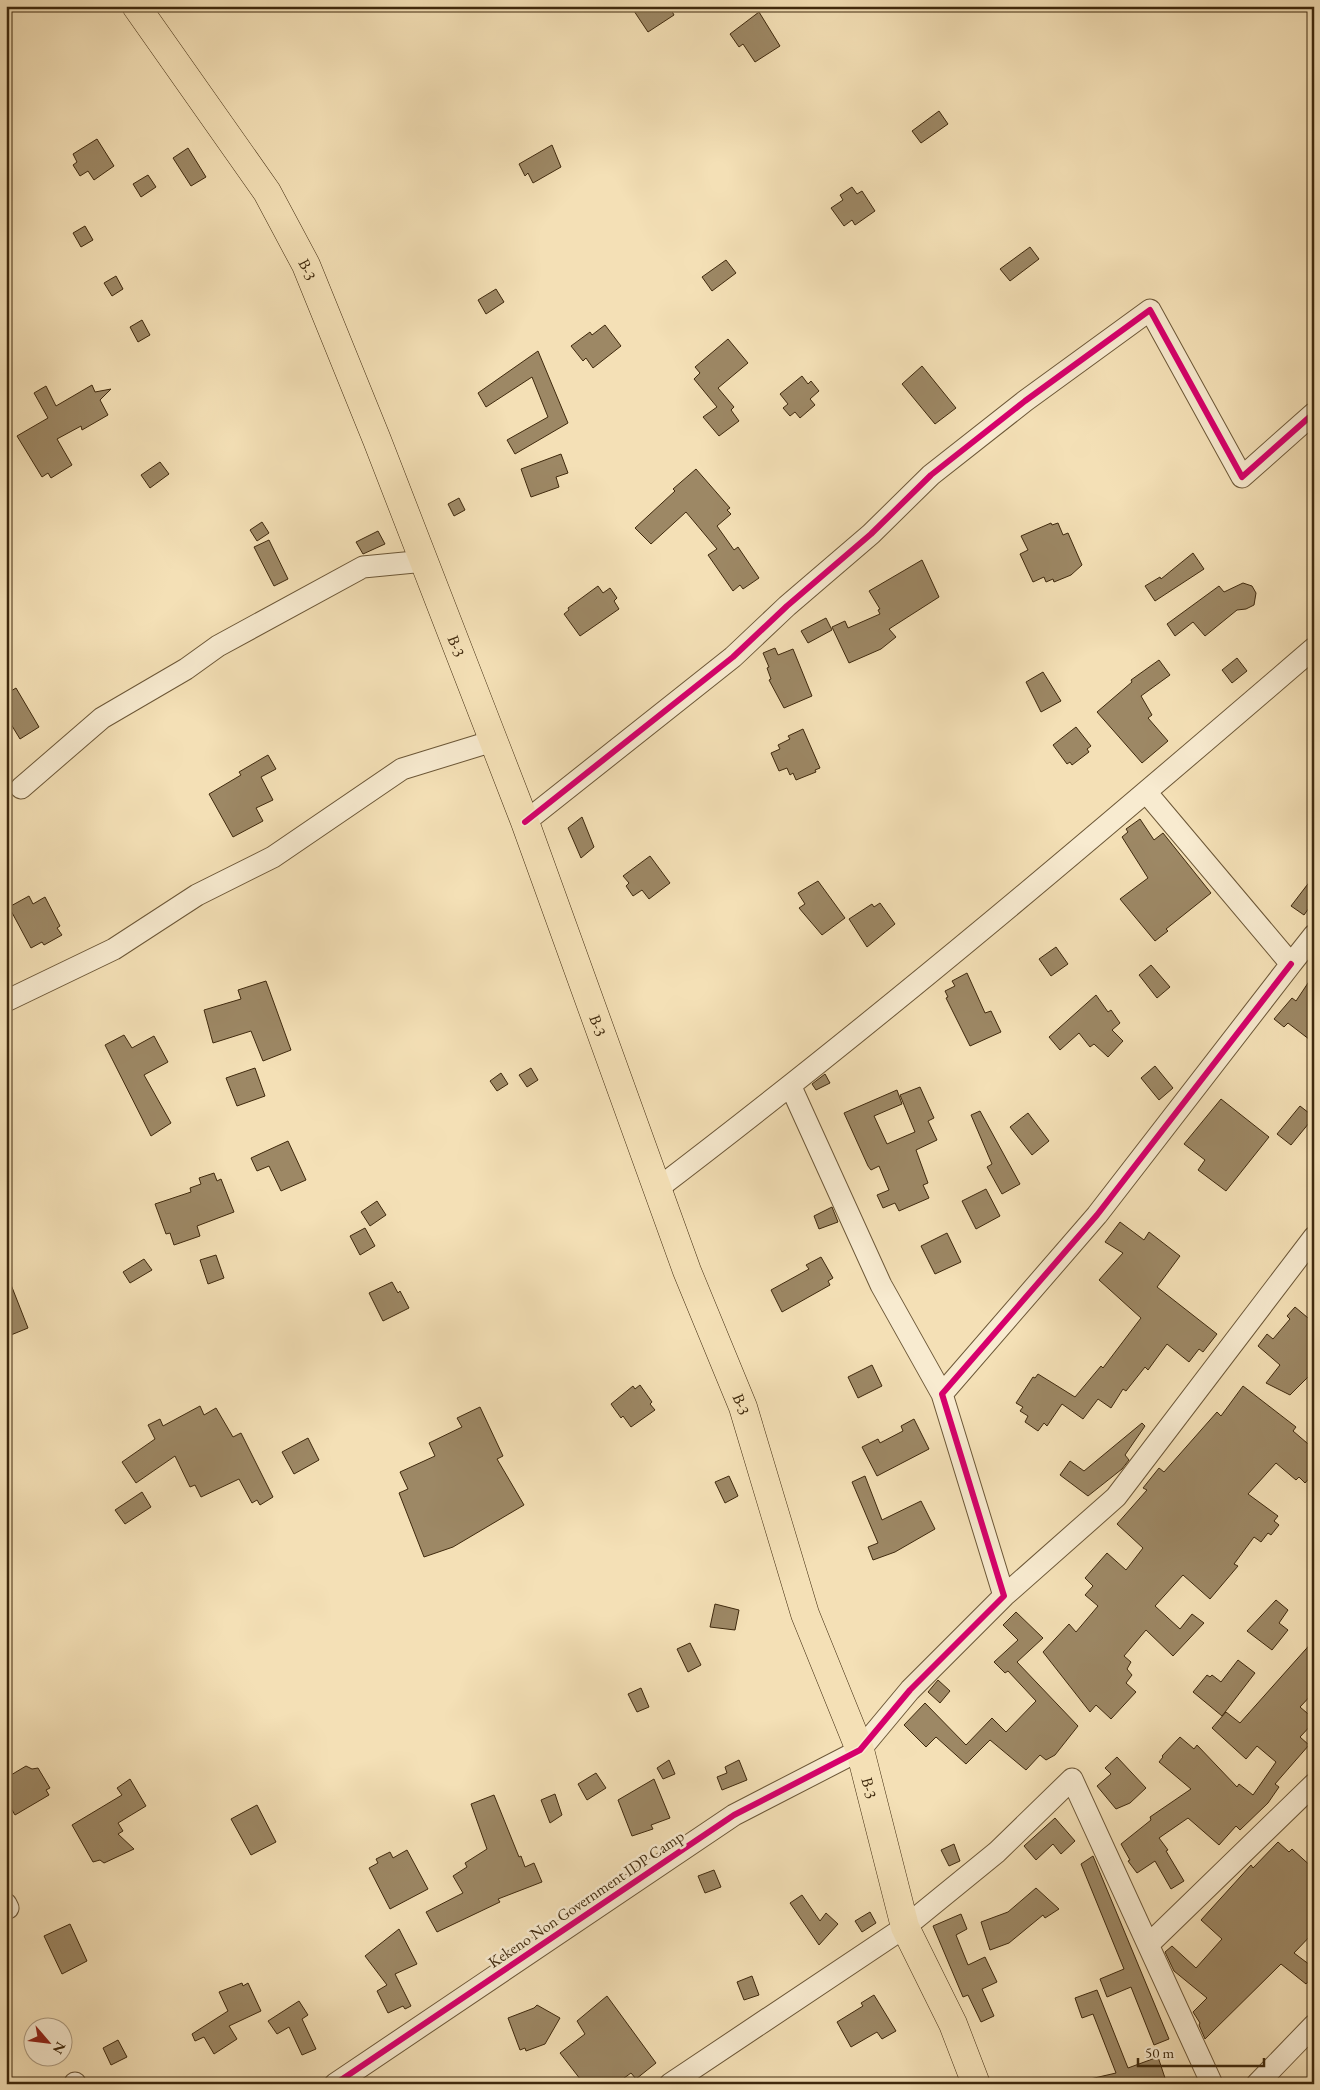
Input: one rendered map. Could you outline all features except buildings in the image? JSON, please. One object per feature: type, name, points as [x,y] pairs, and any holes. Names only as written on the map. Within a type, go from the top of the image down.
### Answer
[{"type":"main road","name":"B-3","points":[[136,6],[267,192],[306,265],[424,561],[525,822],[687,1271],[743,1407],[805,1614],[860,1750],[905,1927],[954,2024],[976,2084]]},
{"type":"street","points":[[525,822],[733,657],[787,606],[870,534],[931,475],[1025,401],[1150,310],[1242,477],[1314,413]]},
{"type":"street","points":[[21,788],[102,718],[186,669],[218,646],[363,567],[424,561]]},
{"type":"street","points":[[657,1190],[791,1087],[1146,792],[1314,648]]},
{"type":"street","points":[[6,1001],[114,949],[197,895],[273,857],[402,769],[493,741]]},
{"type":"street","points":[[1146,792],[1291,964]]},
{"type":"street","points":[[942,1394],[1096,1215],[1314,935]]},
{"type":"street","points":[[791,1087],[881,1285],[942,1394],[1004,1596]]},
{"type":"street","points":[[860,1750],[910,1690],[1004,1596],[1116,1497],[1314,1237]]},
{"type":"street","name":"Kekeno Non Government IDP Camp","points":[[335,2084],[734,1815],[860,1750]]},
{"type":"street","points":[[670,2084],[905,1927],[997,1852],[1072,1779],[1212,2084]]},
{"type":"street","points":[[1149,1944],[1314,1784]]},
{"type":"street","points":[[1257,2084],[1314,2025]]},
{"type":"cycle path","points":[[525,822],[733,657],[787,606],[871,534],[931,475],[1025,401],[1150,310],[1242,477],[1314,413]]},
{"type":"cycle path","points":[[335,2084],[734,1815],[860,1750],[910,1690],[1004,1596],[942,1394],[1097,1215],[1291,964]]}]
